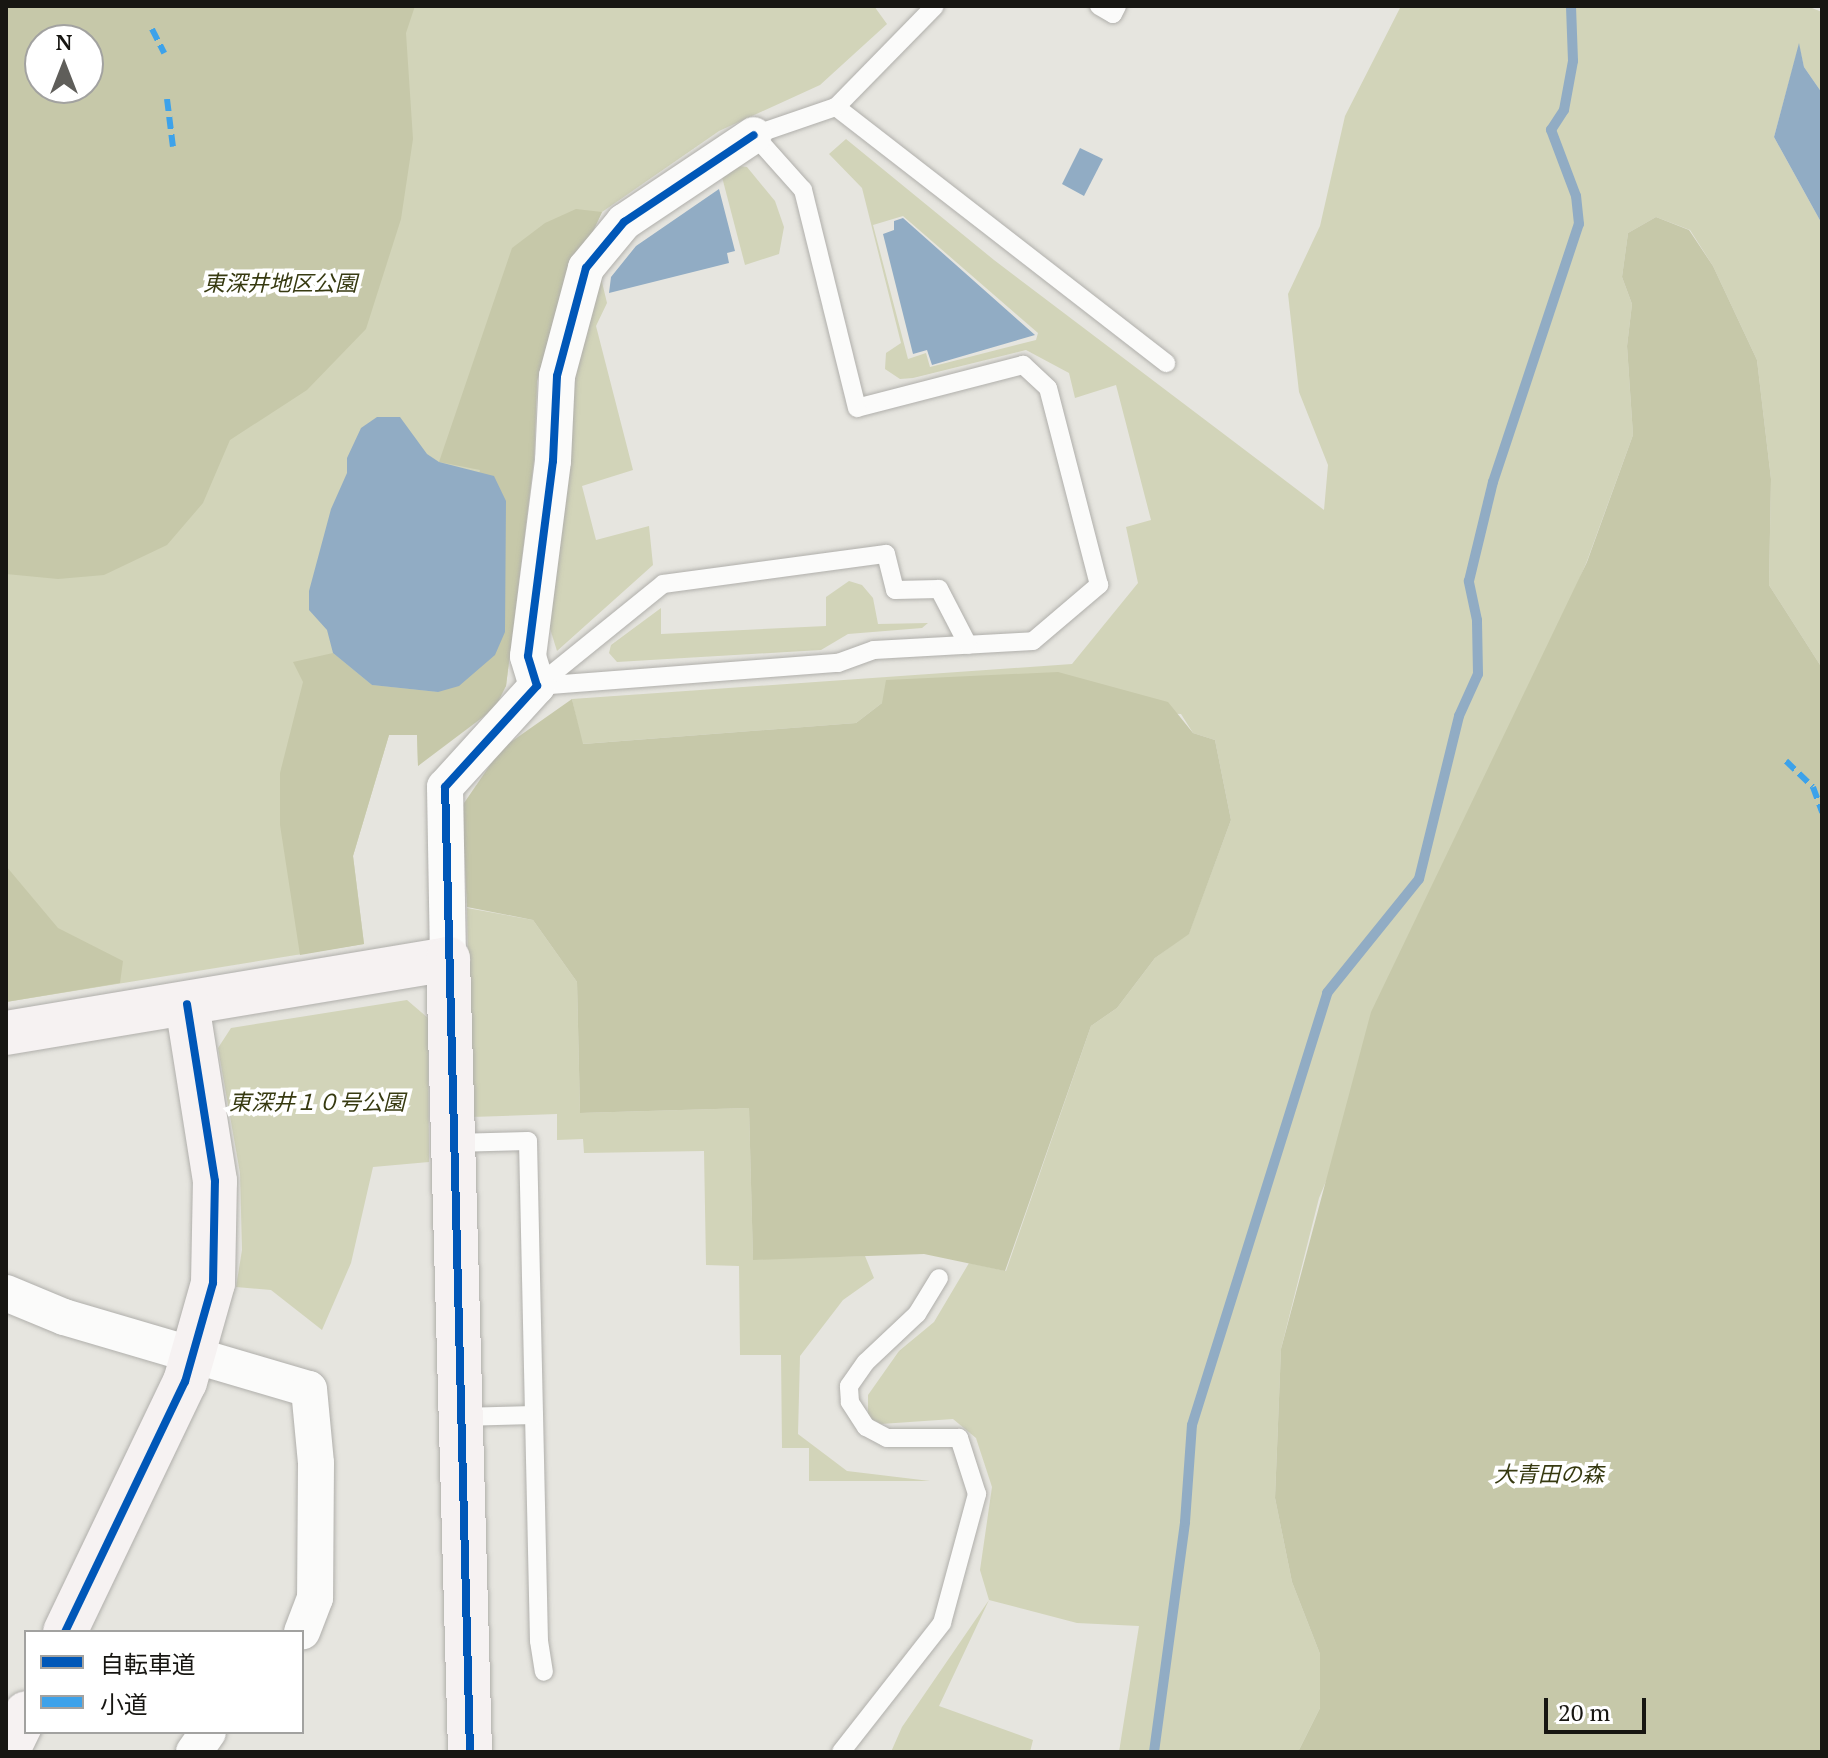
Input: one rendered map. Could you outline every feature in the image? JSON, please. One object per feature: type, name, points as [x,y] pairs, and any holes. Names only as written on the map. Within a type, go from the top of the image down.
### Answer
[{"type":"street","points":[[470,1752],[445,787],[537,686],[528,656],[553,461],[557,376],[586,268],[624,222],[754,135]]},
{"type":"street","points":[[6,1033],[448,959]]},
{"type":"street","points":[[66,1630],[196,1355],[218,1233],[210,1139],[187,1004]]},
{"type":"street","points":[[6,1293],[64,1317],[309,1389],[316,1463],[315,1598],[303,1630]]},
{"type":"street","points":[[7,1752],[24,1717]]},
{"type":"street","points":[[194,1752],[207,1734]]},
{"type":"lane","points":[[537,686],[838,663],[874,650],[1033,641],[1099,585],[1048,388],[1023,365],[857,408],[803,190],[754,135],[836,107],[935,6]]},
{"type":"lane","points":[[1099,6],[1113,14],[1117,6]]},
{"type":"lane","points":[[836,107],[1166,363]]},
{"type":"lane","points":[[537,686],[663,584],[886,554],[895,590],[939,589],[968,645]]},
{"type":"lane","points":[[453,1143],[528,1141],[539,1641],[544,1672]]},
{"type":"lane","points":[[841,1752],[942,1623],[977,1494],[959,1438],[887,1438],[866,1427],[850,1402],[849,1386],[866,1362],[917,1314],[939,1278]]},
{"type":"lane","points":[[460,1417],[534,1415]]},
{"type":"green space","name":"東深井地区公園","points":[[6,6],[874,6],[887,24],[820,85],[719,131],[602,212],[556,310],[537,381],[534,459],[506,686],[418,766],[417,735],[389,735],[353,856],[364,944],[6,1002]]},
{"type":"green space","points":[[6,6],[415,6],[406,33],[413,139],[401,219],[366,329],[307,390],[230,440],[203,503],[167,545],[104,575],[58,579],[6,574]]},
{"type":"green space","points":[[1401,6],[1807,6],[1822,12],[1822,93],[1804,67],[1799,45],[1774,137],[1822,224],[1822,668],[1769,585],[1771,479],[1757,360],[1713,266],[1690,230],[1656,217],[1628,233],[1622,277],[1632,304],[1627,346],[1633,435],[1587,561],[1319,1198],[1281,1349],[1275,1498],[1292,1582],[1320,1654],[1320,1708],[1298,1752],[1119,1752],[1139,1626],[1077,1623],[989,1600],[980,1570],[992,1487],[976,1438],[953,1419],[881,1424],[868,1417],[868,1395],[899,1351],[934,1322],[969,1263],[1006,1271],[1091,1026],[1117,1008],[1155,958],[1189,933],[1231,820],[1215,740],[1193,733],[1181,714],[882,703],[856,723],[582,744],[572,699],[1072,664],[1138,583],[1126,527],[1151,520],[1116,385],[1075,398],[1069,373],[1026,350],[913,378],[900,379],[885,369],[886,353],[901,343],[862,188],[829,154],[846,139],[994,260],[1324,510],[1328,465],[1299,392],[1288,294],[1320,226],[1345,116]],"holes":[[[903,216],[1038,333],[1036,340],[930,367],[926,353],[908,359],[873,225]]]},
{"type":"green space","points":[[738,166],[747,167],[775,201],[784,227],[779,254],[745,265],[722,177]]},
{"type":"green space","points":[[576,209],[602,212],[556,310],[537,381],[534,459],[506,686],[495,708],[418,766],[417,735],[389,735],[353,856],[364,944],[300,955],[280,825],[280,773],[303,682],[293,662],[333,653],[372,685],[438,692],[480,470],[439,462],[512,248],[545,223]]},
{"type":"green space","name":"大青田の森","points":[[1656,217],[1689,230],[1713,266],[1757,360],[1771,479],[1769,585],[1822,668],[1822,1752],[1298,1752],[1320,1708],[1320,1654],[1292,1582],[1275,1498],[1281,1349],[1371,1012],[1587,562],[1633,435],[1627,346],[1632,304],[1622,277],[1628,233]]},
{"type":"green space","points":[[601,278],[607,303],[596,326],[633,470],[582,486],[596,540],[649,526],[653,565],[557,651],[547,619],[572,373]]},
{"type":"green space","points":[[849,581],[862,585],[873,598],[878,624],[928,623],[922,628],[848,634],[821,650],[617,662],[609,653],[611,645],[661,608],[661,634],[826,626],[826,597]]},
{"type":"green space","points":[[1058,672],[1168,702],[1193,733],[1215,740],[1231,820],[1189,934],[1155,958],[1117,1008],[1091,1026],[1005,1271],[924,1254],[753,1260],[749,1108],[580,1113],[577,982],[533,920],[467,907],[462,806],[501,749],[572,699],[583,744],[856,723],[882,703],[886,680]]},
{"type":"green space","points":[[6,866],[58,928],[123,961],[120,983],[6,1002]]},
{"type":"green space","points":[[467,908],[533,920],[577,982],[580,1113],[749,1108],[753,1259],[865,1256],[874,1278],[843,1300],[800,1356],[798,1434],[847,1471],[930,1481],[809,1481],[809,1448],[782,1448],[781,1355],[740,1355],[739,1266],[706,1265],[704,1151],[584,1153],[583,1139],[557,1140],[557,1114],[471,1117]]},
{"type":"green space","name":"東深井１０号公園","points":[[407,1000],[428,1018],[429,1162],[373,1167],[351,1263],[322,1330],[271,1290],[236,1287],[242,1250],[240,1173],[218,1048],[231,1028]]},
{"type":"green space","points":[[989,1600],[939,1706],[1033,1740],[1030,1752],[891,1752],[902,1727]]},
{"type":"water","points":[[1799,43],[1804,67],[1822,93],[1822,224],[1774,137]]},
{"type":"water","points":[[1080,148],[1103,159],[1084,196],[1062,184]]},
{"type":"water","points":[[719,189],[735,251],[727,253],[729,263],[609,293],[611,277],[636,246]]},
{"type":"water","points":[[903,218],[1035,335],[932,365],[927,350],[913,354],[883,234],[894,230],[894,221]]},
{"type":"water","points":[[377,417],[400,417],[427,454],[439,462],[494,476],[506,501],[505,632],[495,655],[459,686],[438,692],[372,685],[333,653],[327,630],[309,610],[309,591],[331,509],[347,473],[347,458],[361,428]]},
{"type":"waterway","points":[[1154,1752],[1185,1522],[1192,1425],[1327,993],[1419,879],[1459,716],[1478,674],[1477,620],[1469,581],[1493,482],[1579,224],[1576,196],[1551,130],[1564,110],[1573,61],[1571,6]]},
{"type":"marked path","points":[[152,29],[164,53]]},
{"type":"marked path","points":[[167,99],[173,147]]},
{"type":"marked path","points":[[1786,761],[1813,787],[1822,812]]},
{"type":"cycle path","points":[[470,1752],[445,787],[537,686],[528,656],[553,461],[557,376],[586,268],[624,222],[754,135]]},
{"type":"cycle path","points":[[66,1630],[185,1382],[213,1283],[215,1181],[187,1004]]}]
